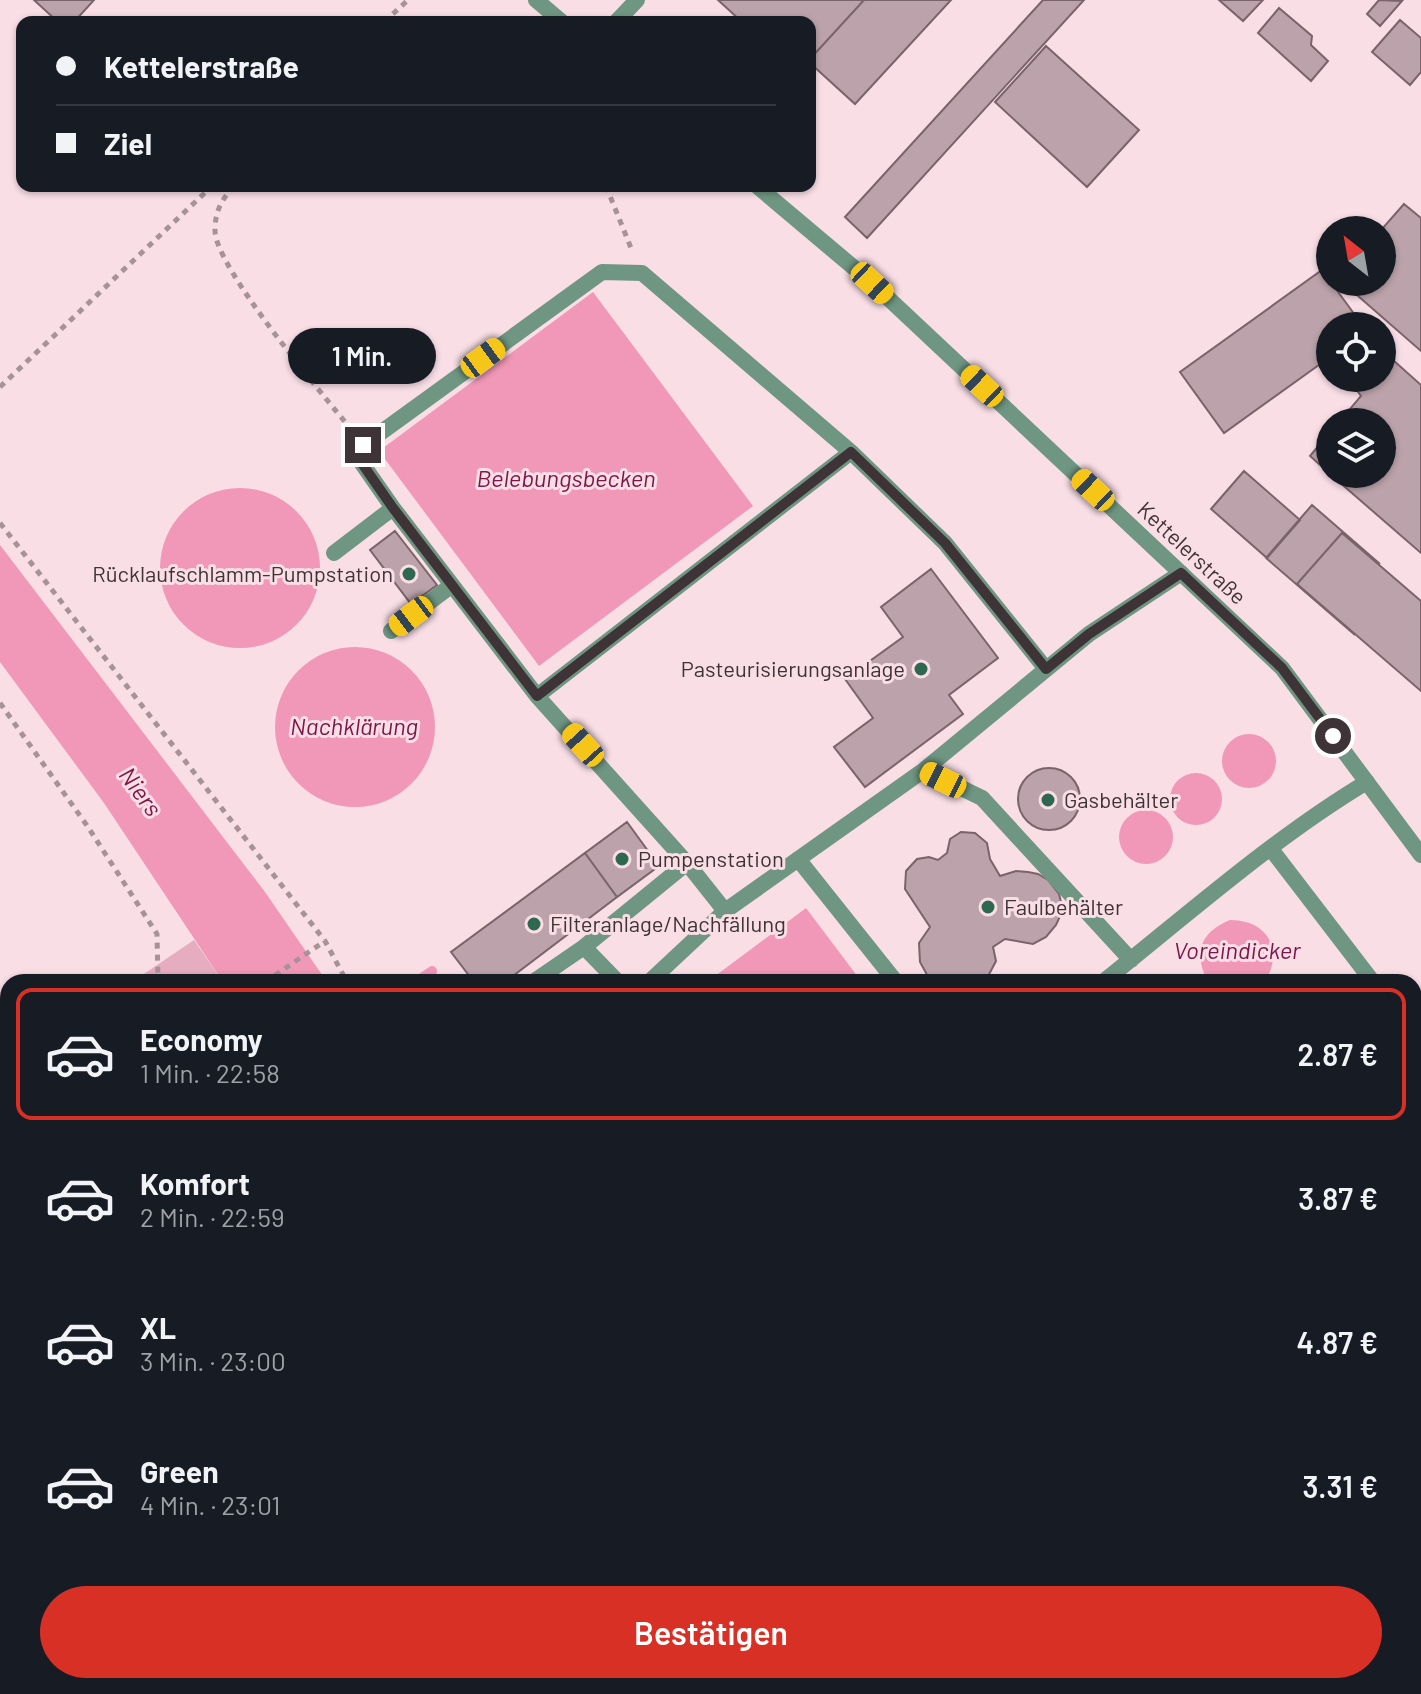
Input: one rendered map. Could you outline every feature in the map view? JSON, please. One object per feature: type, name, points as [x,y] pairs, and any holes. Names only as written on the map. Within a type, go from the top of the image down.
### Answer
[{"type":"street","points":[[536,0],[555,16]]},
{"type":"street","points":[[622,16],[637,0]]},
{"type":"street","name":"Kettelerstraße","points":[[764,192],[872,283],[1282,668],[1421,855]]},
{"type":"street","points":[[725,911],[687,863],[537,696],[354,452],[602,272],[642,273],[851,452],[945,543],[1046,669]]},
{"type":"street","points":[[537,696],[851,452]]},
{"type":"street","points":[[334,553],[393,508]]},
{"type":"street","points":[[658,974],[725,911],[924,770],[1089,634],[1181,573]]},
{"type":"street","points":[[391,631],[452,585]]},
{"type":"street","points":[[924,770],[982,798],[1131,960]]},
{"type":"street","points":[[1113,974],[1271,849],[1334,802],[1367,782]]},
{"type":"street","points":[[1271,849],[1367,974]]},
{"type":"street","points":[[798,859],[890,974]]},
{"type":"street","points":[[545,974],[584,947],[687,863]]},
{"type":"street","points":[[584,947],[610,974]]},
{"type":"path","points":[[391,16],[408,0]]},
{"type":"path","points":[[0,387],[206,192]]},
{"type":"path","points":[[228,192],[219,202],[214,233],[235,276],[281,341],[363,445]]},
{"type":"path","points":[[608,192],[642,273]]},
{"type":"path","points":[[0,523],[325,941],[343,974]]},
{"type":"path","points":[[0,703],[88,827],[157,934],[158,974]]},
{"type":"path","points":[[277,974],[325,941]]},
{"type":"shaded area","points":[[194,940],[217,974],[144,974]]},
{"type":"water","name":"Belebungsbecken","points":[[593,292],[753,506],[539,666],[379,451]]},
{"type":"water","points":[[240,488],[271,494],[297,511],[314,537],[320,568],[314,599],[297,625],[271,642],[240,648],[209,642],[183,625],[166,599],[160,568],[166,537],[183,511],[209,494]]},
{"type":"water","name":"Niers","points":[[0,545],[265,892],[321,974],[218,974],[104,803],[0,662]]},
{"type":"water","name":"Nachklärung","points":[[355,647],[386,653],[412,670],[429,696],[435,727],[429,758],[412,784],[386,801],[355,807],[324,801],[298,784],[281,758],[275,727],[281,696],[298,670],[324,653]]},
{"type":"water","points":[[1249,734],[1268,742],[1276,761],[1268,780],[1249,788],[1230,780],[1222,761],[1230,742]]},
{"type":"water","points":[[1196,773],[1215,780],[1222,799],[1215,818],[1196,825],[1177,818],[1170,799],[1177,780]]},
{"type":"water","points":[[1146,810],[1165,818],[1173,837],[1165,856],[1146,864],[1127,856],[1119,837],[1127,818]]},
{"type":"water","points":[[806,908],[856,974],[718,974]]},
{"type":"water","name":"Voreindicker","points":[[1230,920],[1243,921],[1263,931],[1272,948],[1269,974],[1205,974],[1200,952],[1202,944],[1220,925]]},
{"type":"building","points":[[34,0],[94,0],[79,16],[51,16]]},
{"type":"building","points":[[718,0],[864,0],[816,52],[816,16],[735,16]]},
{"type":"building","points":[[864,0],[951,0],[855,104],[816,68],[816,52]]},
{"type":"building","points":[[1043,0],[1084,0],[867,238],[845,217]]},
{"type":"building","points":[[1219,0],[1263,0],[1243,21]]},
{"type":"building","points":[[1379,0],[1402,1],[1380,26],[1367,14]]},
{"type":"building","points":[[1279,8],[1312,36],[1311,45],[1328,61],[1311,81],[1258,33]]},
{"type":"building","points":[[1400,20],[1421,38],[1421,72],[1410,85],[1372,52]]},
{"type":"building","points":[[1046,46],[1139,130],[1087,187],[995,102]]},
{"type":"building","points":[[1404,204],[1421,218],[1421,351],[1396,329],[1396,312],[1376,312],[1358,296],[1396,296],[1396,216],[1393,216]]},
{"type":"building","points":[[1316,274],[1316,296],[1341,296],[1353,312],[1316,312],[1316,367],[1224,433],[1180,372]]},
{"type":"building","points":[[1396,363],[1421,385],[1421,553],[1346,488],[1396,488],[1396,408],[1351,408],[1361,396],[1358,392],[1396,392]]},
{"type":"building","points":[[1244,471],[1300,520],[1267,558],[1211,509]]},
{"type":"building","points":[[1312,505],[1380,564],[1342,533],[1297,584],[1355,635],[1266,558]]},
{"type":"building","name":"Rücklaufschlamm-Pumpstation","points":[[395,531],[437,585],[411,604],[370,550]]},
{"type":"building","points":[[1342,533],[1421,601],[1421,691],[1297,584]]},
{"type":"building","name":"Pasteurisierungsanlage","points":[[931,569],[998,658],[949,695],[963,714],[865,787],[834,747],[873,718],[845,679],[903,637],[881,607]]},
{"type":"building","name":"Gasbehälter","points":[[1049,768],[1061,770],[1071,777],[1078,787],[1078,811],[1071,821],[1061,828],[1049,830],[1037,828],[1027,821],[1020,811],[1018,799],[1020,787],[1027,777],[1037,770]]},
{"type":"building","name":"Pumpenstation","points":[[627,822],[659,866],[617,897],[585,853]]},
{"type":"building","name":"Faulbehälter","points":[[961,832],[975,833],[987,843],[990,859],[1000,876],[1016,871],[1038,874],[1048,880],[1059,894],[1063,910],[1046,937],[1033,944],[1005,939],[993,947],[996,961],[989,974],[927,974],[920,962],[919,943],[930,927],[905,889],[906,871],[917,859],[929,857],[938,860],[947,853],[950,839]]},
{"type":"building","name":"Filteranlage/Nachfällung","points":[[585,853],[617,897],[516,974],[468,974],[451,952]]},
{"type":"waterway","points":[[428,974],[432,971]]},
{"type":"place","name":"Rücklaufschlamm-Pumpstation","points":[[409,574]]},
{"type":"place","name":"Pasteurisierungsanlage","points":[[921,669]]},
{"type":"place","name":"Gasbehälter","points":[[1048,800]]},
{"type":"place","name":"Pumpenstation","points":[[622,859]]},
{"type":"place","name":"Faulbehälter","points":[[988,907]]},
{"type":"place","name":"Filteranlage/Nachfällung","points":[[534,924]]},
{"type":"route","points":[[363,445],[354,452],[537,696],[851,452],[945,543],[1046,669],[1089,634],[1181,573],[1282,668],[1333,736]]}]
